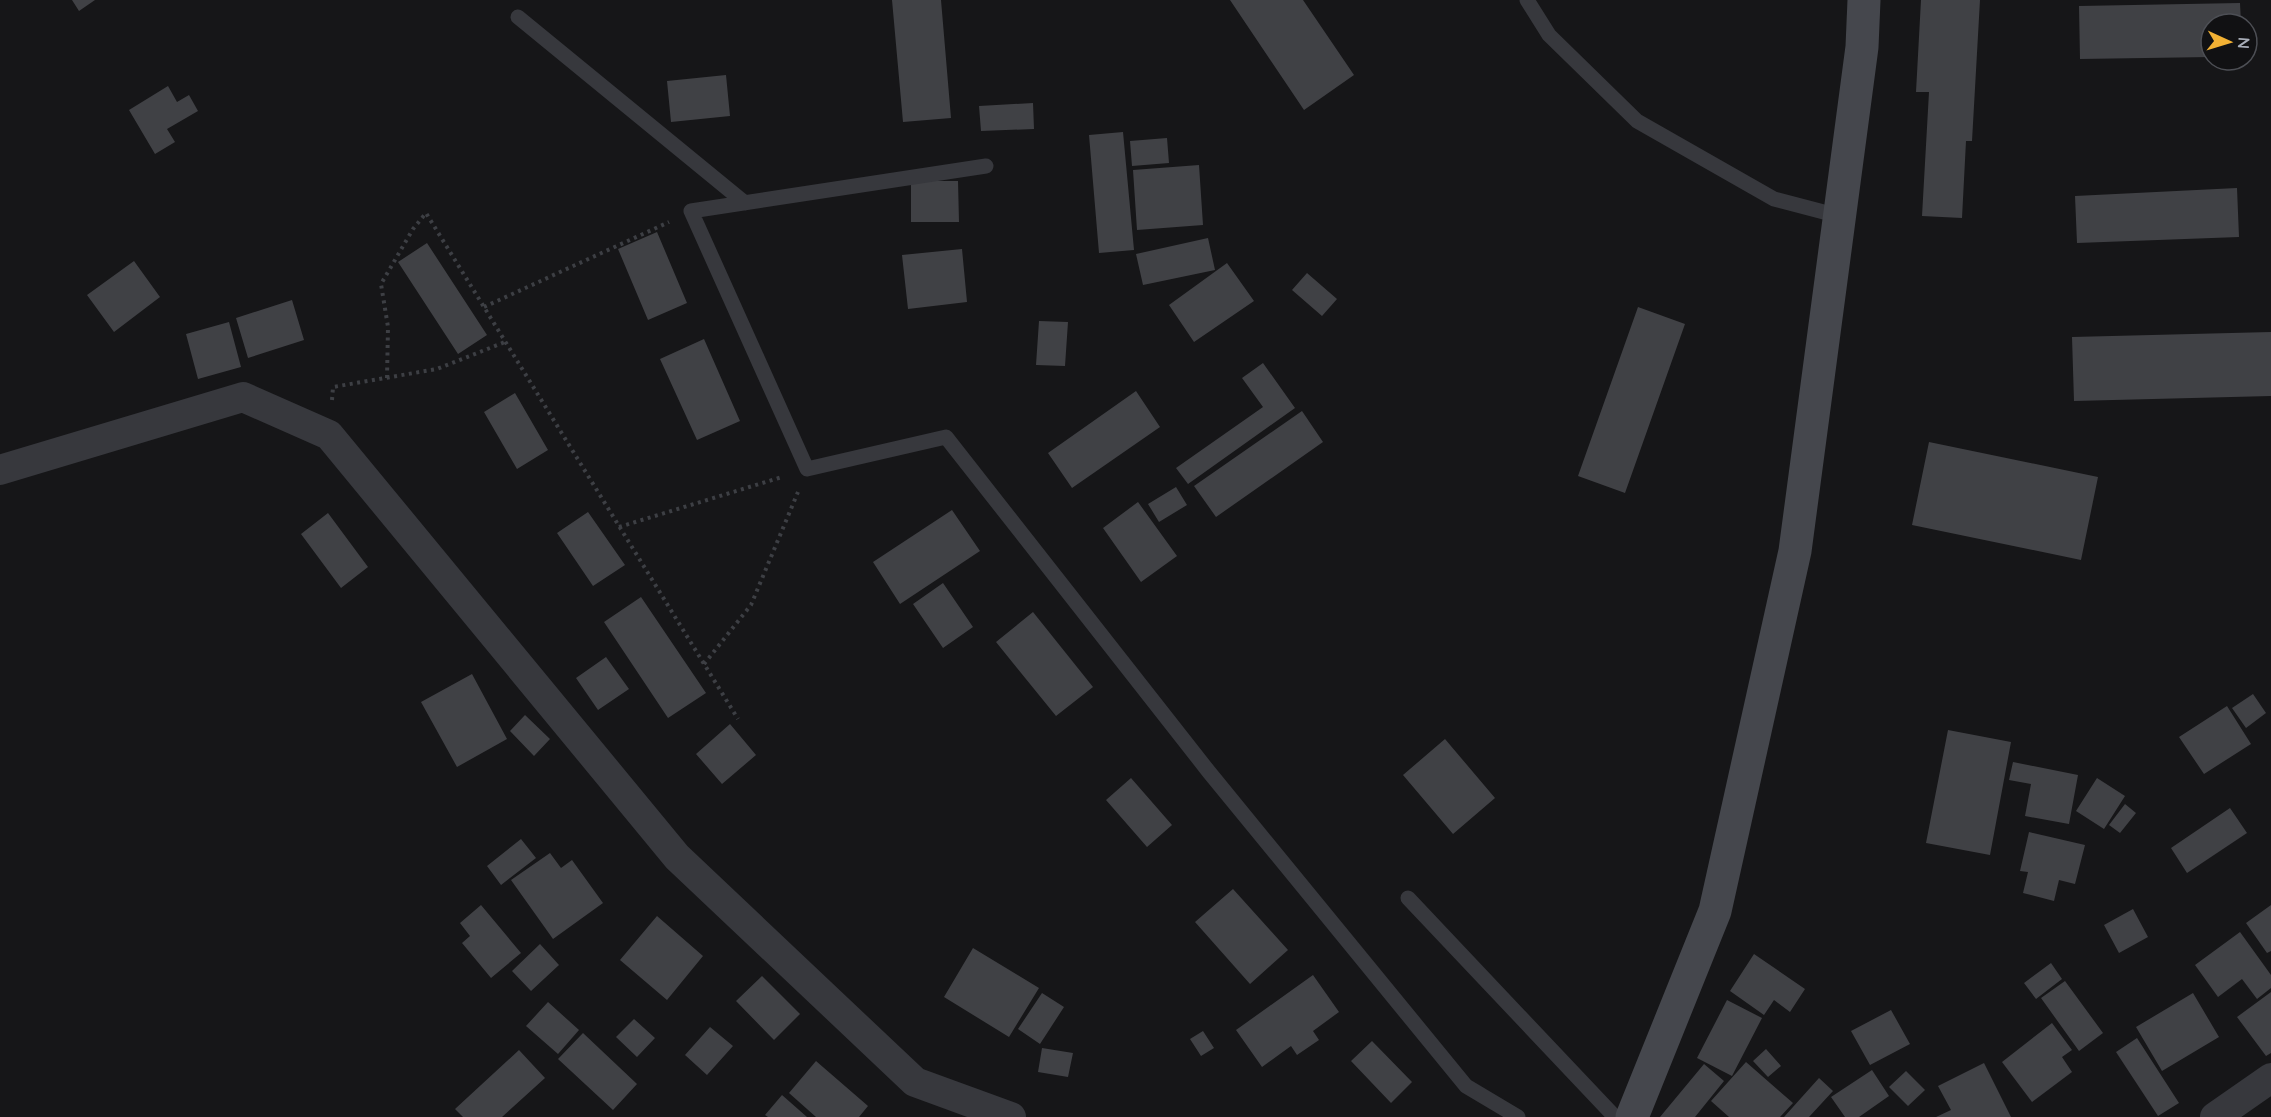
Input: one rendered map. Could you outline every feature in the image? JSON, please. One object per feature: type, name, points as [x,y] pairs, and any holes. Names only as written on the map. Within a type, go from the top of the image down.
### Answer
[{"type":"street","points":[[1632,1117],[1716,911],[1795,551],[1862,47],[1864,0]]},
{"type":"street","points":[[0,470],[243,397],[329,435],[677,857],[915,1082],[1011,1117]]},
{"type":"street","points":[[2215,1117],[2271,1078]]},
{"type":"lane","points":[[1527,0],[1549,35],[1637,121],[1774,199],[1839,216]]},
{"type":"lane","points":[[518,17],[744,203]]},
{"type":"lane","points":[[986,166],[691,211],[807,469],[946,437],[1209,772],[1466,1086],[1518,1117]]},
{"type":"lane","points":[[1408,898],[1615,1117]]},
{"type":"path","points":[[484,307],[691,211]]},
{"type":"path","points":[[387,378],[388,327],[381,284],[413,229],[426,213],[738,718]]},
{"type":"path","points":[[329,435],[333,387],[437,369],[506,342]]},
{"type":"path","points":[[619,526],[807,469]]},
{"type":"path","points":[[704,664],[751,605],[807,469]]},
{"type":"building","points":[[72,0],[95,0],[79,11]]},
{"type":"building","points":[[892,0],[941,0],[951,118],[903,122]]},
{"type":"building","points":[[1230,0],[1303,0],[1354,75],[1304,110]]},
{"type":"building","points":[[1921,0],[1980,0],[1972,141],[1966,141],[1962,218],[1922,216],[1929,92],[1916,92]]},
{"type":"building","points":[[2240,3],[2240,12],[2199,12],[2199,57],[2080,59],[2079,6]]},
{"type":"building","points":[[726,75],[730,116],[671,122],[667,81]]},
{"type":"building","points":[[168,86],[177,102],[189,95],[198,111],[167,129],[175,142],[155,154],[129,110]]},
{"type":"building","points":[[1033,103],[1034,129],[981,131],[979,106]]},
{"type":"building","points":[[1123,132],[1134,250],[1099,253],[1089,135]]},
{"type":"building","points":[[1167,138],[1169,163],[1132,166],[1130,141]]},
{"type":"building","points":[[1199,165],[1203,225],[1137,230],[1133,170]]},
{"type":"building","points":[[911,181],[958,181],[959,222],[911,222]]},
{"type":"building","points":[[2237,188],[2239,237],[2077,243],[2075,196]]},
{"type":"building","points":[[657,232],[687,303],[648,320],[618,249]]},
{"type":"building","points":[[1208,238],[1215,270],[1143,285],[1136,254]]},
{"type":"building","points":[[427,243],[487,335],[458,354],[398,262]]},
{"type":"building","points":[[962,249],[967,302],[908,309],[902,255]]},
{"type":"building","points":[[134,261],[160,297],[114,332],[87,295]]},
{"type":"building","points":[[1227,263],[1254,301],[1194,342],[1169,305]]},
{"type":"building","points":[[1307,273],[1337,299],[1322,316],[1292,290]]},
{"type":"building","points":[[292,300],[304,340],[248,358],[236,318]]},
{"type":"building","points":[[1638,307],[1685,324],[1625,493],[1578,476]]},
{"type":"building","points":[[1039,321],[1068,322],[1065,366],[1036,365]]},
{"type":"building","points":[[229,322],[241,367],[198,379],[186,334]]},
{"type":"building","points":[[2271,332],[2271,396],[2074,401],[2072,337]]},
{"type":"building","points":[[704,339],[740,421],[697,440],[660,359]]},
{"type":"building","points":[[1263,363],[1295,408],[1188,484],[1176,468],[1263,407],[1242,378]]},
{"type":"building","points":[[1136,391],[1160,427],[1072,488],[1048,453]]},
{"type":"building","points":[[515,393],[548,450],[517,469],[484,412]]},
{"type":"building","points":[[1302,411],[1323,442],[1216,517],[1194,486]]},
{"type":"building","points":[[1929,442],[2098,477],[2081,560],[1912,525]]},
{"type":"building","points":[[1176,487],[1187,505],[1159,522],[1148,504]]},
{"type":"building","points":[[1138,502],[1177,556],[1141,582],[1103,528]]},
{"type":"building","points":[[952,510],[980,551],[900,604],[873,562]]},
{"type":"building","points":[[588,512],[625,565],[593,586],[557,533]]},
{"type":"building","points":[[328,513],[368,567],[341,588],[301,534]]},
{"type":"building","points":[[943,583],[973,627],[943,648],[913,604]]},
{"type":"building","points":[[641,597],[706,693],[668,718],[604,622]]},
{"type":"building","points":[[1033,612],[1093,687],[1056,716],[996,642]]},
{"type":"building","points":[[606,657],[629,689],[598,710],[576,678]]},
{"type":"building","points":[[472,674],[507,739],[457,767],[421,702]]},
{"type":"building","points":[[2253,694],[2266,713],[2246,728],[2232,708]]},
{"type":"building","points":[[2227,706],[2251,744],[2204,774],[2179,737]]},
{"type":"building","points":[[525,715],[550,739],[534,756],[510,731]]},
{"type":"building","points":[[730,724],[756,755],[722,784],[696,754]]},
{"type":"building","points":[[1948,730],[2011,742],[1990,855],[1926,843]]},
{"type":"building","points":[[1445,739],[1495,798],[1453,834],[1403,775]]},
{"type":"building","points":[[2013,762],[2078,775],[2069,824],[2025,816],[2031,784],[2009,780]]},
{"type":"building","points":[[1131,778],[1172,825],[1147,847],[1106,800]]},
{"type":"building","points":[[2097,778],[2125,796],[2104,829],[2076,811]]},
{"type":"building","points":[[2125,804],[2136,813],[2120,833],[2109,825]]},
{"type":"building","points":[[2230,808],[2247,833],[2187,873],[2171,848]]},
{"type":"building","points":[[2029,832],[2085,845],[2075,884],[2059,880],[2054,901],[2023,893],[2028,872],[2020,871]]},
{"type":"building","points":[[521,839],[536,858],[501,885],[487,866]]},
{"type":"building","points":[[550,853],[561,868],[572,860],[603,903],[553,939],[511,880]]},
{"type":"building","points":[[1233,889],[1288,950],[1250,984],[1195,922]]},
{"type":"building","points":[[481,905],[521,953],[491,978],[462,943],[470,936],[460,923]]},
{"type":"building","points":[[2271,905],[2271,951],[2267,953],[2246,923]]},
{"type":"building","points":[[2133,909],[2148,937],[2119,953],[2104,925]]},
{"type":"building","points":[[657,916],[703,956],[667,1000],[620,960]]},
{"type":"building","points":[[2240,932],[2271,975],[2271,988],[2257,999],[2242,979],[2218,997],[2195,965]]},
{"type":"building","points":[[540,944],[559,965],[531,991],[512,971]]},
{"type":"building","points":[[973,948],[1039,988],[1009,1037],[944,997]]},
{"type":"building","points":[[1754,954],[1805,989],[1790,1012],[1774,1000],[1764,1015],[1730,991]]},
{"type":"building","points":[[2051,963],[2062,979],[2036,999],[2024,983]]},
{"type":"building","points":[[1313,975],[1339,1012],[1313,1031],[1319,1040],[1297,1055],[1291,1046],[1262,1067],[1236,1030]]},
{"type":"building","points":[[762,976],[800,1014],[774,1040],[736,1001]]},
{"type":"building","points":[[2065,981],[2103,1033],[2079,1051],[2041,998]]},
{"type":"building","points":[[2271,992],[2271,1053],[2266,1056],[2237,1017]]},
{"type":"building","points":[[1042,993],[1064,1007],[1040,1044],[1018,1029]]},
{"type":"building","points":[[2193,993],[2219,1037],[2162,1071],[2136,1027]]},
{"type":"building","points":[[1727,1000],[1762,1018],[1732,1076],[1697,1058]]},
{"type":"building","points":[[548,1002],[579,1030],[558,1054],[526,1026]]},
{"type":"building","points":[[1891,1010],[1910,1044],[1870,1065],[1851,1031]]},
{"type":"building","points":[[634,1019],[655,1038],[637,1057],[616,1037]]},
{"type":"building","points":[[2052,1023],[2072,1050],[2062,1057],[2072,1072],[2032,1102],[2002,1062]]},
{"type":"building","points":[[710,1027],[733,1046],[707,1075],[685,1055]]},
{"type":"building","points":[[1203,1031],[1214,1048],[1201,1056],[1190,1039]]},
{"type":"building","points":[[583,1033],[637,1084],[613,1110],[558,1059]]},
{"type":"building","points":[[2137,1038],[2179,1103],[2158,1116],[2116,1052]]},
{"type":"building","points":[[1372,1041],[1412,1082],[1391,1103],[1351,1061]]},
{"type":"building","points":[[1042,1048],[1073,1053],[1068,1077],[1038,1072]]},
{"type":"building","points":[[1766,1049],[1781,1066],[1768,1077],[1753,1061]]},
{"type":"building","points":[[519,1050],[545,1078],[502,1117],[463,1117],[455,1109]]},
{"type":"building","points":[[816,1061],[868,1106],[859,1117],[816,1117],[789,1093]]},
{"type":"building","points":[[1746,1062],[1793,1103],[1780,1117],[1729,1117],[1711,1101]]},
{"type":"building","points":[[1984,1063],[2011,1117],[1936,1117],[1951,1110],[1938,1086]]},
{"type":"building","points":[[1704,1064],[1724,1081],[1695,1117],[1660,1117]]},
{"type":"building","points":[[1872,1070],[1889,1096],[1859,1117],[1845,1117],[1831,1097]]},
{"type":"building","points":[[1906,1071],[1925,1090],[1908,1106],[1889,1087]]},
{"type":"building","points":[[1819,1078],[1833,1091],[1809,1117],[1784,1117]]},
{"type":"building","points":[[782,1095],[807,1117],[768,1117],[765,1115]]}]
